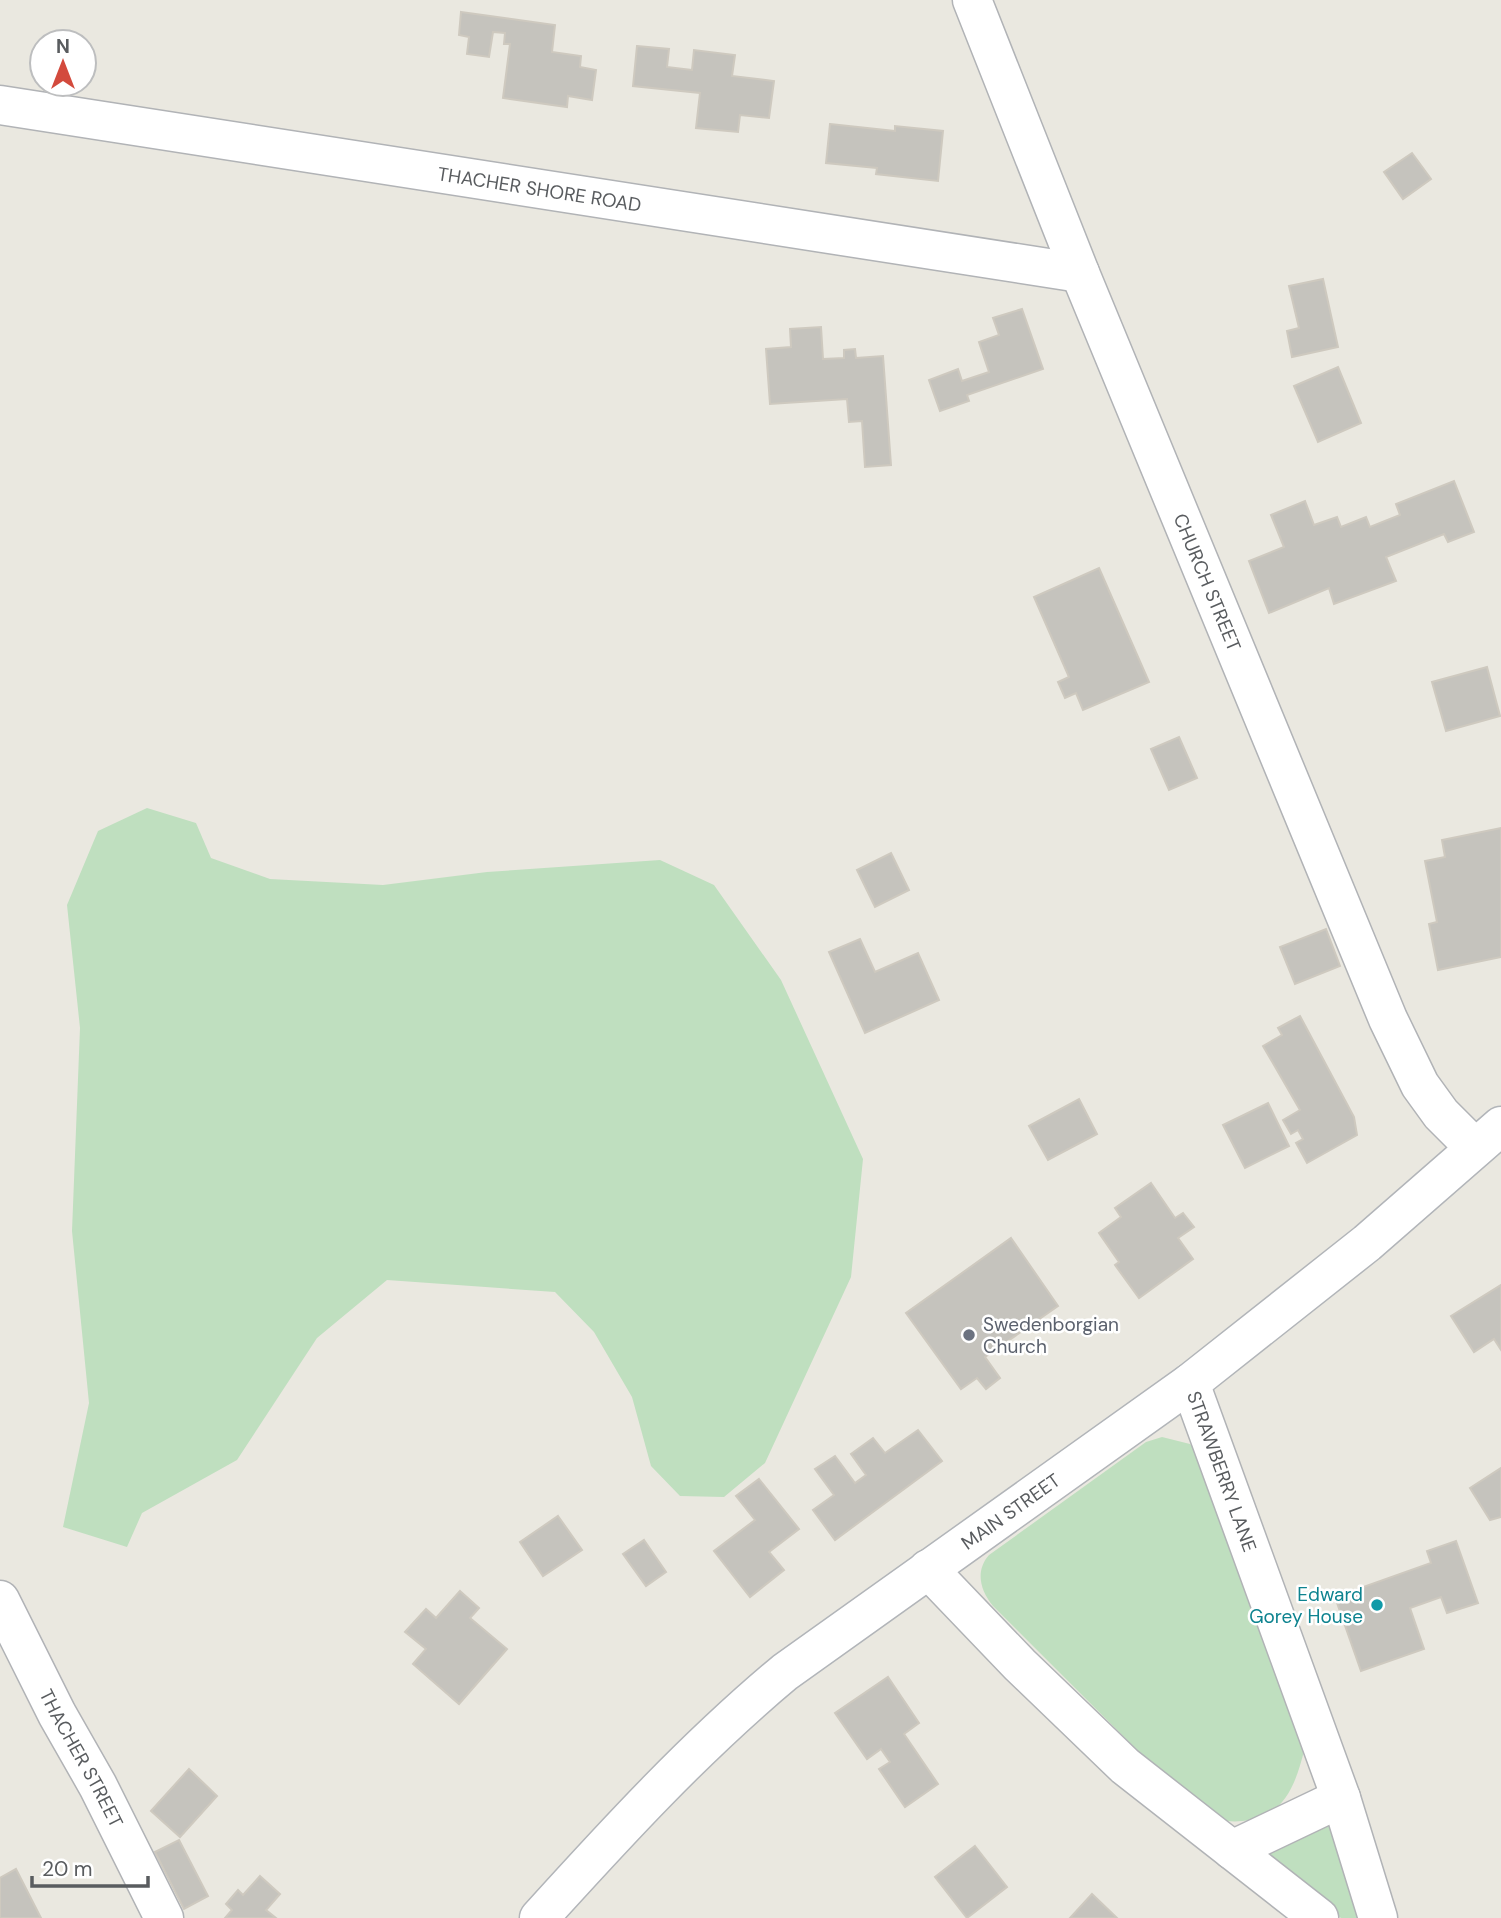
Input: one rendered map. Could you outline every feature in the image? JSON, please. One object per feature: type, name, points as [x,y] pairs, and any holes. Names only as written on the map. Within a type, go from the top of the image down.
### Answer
[{"type":"street","name":"CHURCH STREET","points":[[972,0],[1080,273],[1388,1019],[1425,1093],[1441,1114],[1488,1137]]},
{"type":"street","name":"THACHER SHORE ROAD","points":[[0,105],[1080,273]]},
{"type":"street","name":"MAIN STREET","points":[[539,1918],[627,1821],[730,1718],[812,1651],[1190,1383],[1367,1243],[1488,1137]]},
{"type":"street","name":"STRAWBERRY LANE","points":[[1190,1383],[1341,1798],[1378,1918]]},
{"type":"street","points":[[928,1569],[1020,1665],[1125,1766],[1319,1918]]},
{"type":"street","name":"THACHER STREET","points":[[0,1600],[164,1918]]},
{"type":"street","points":[[1232,1850],[1341,1798]]},
{"type":"green space","points":[[147,808],[196,823],[211,858],[270,879],[383,885],[487,872],[660,860],[714,885],[781,980],[863,1159],[851,1277],[765,1463],[724,1497],[680,1496],[651,1466],[632,1397],[594,1332],[555,1292],[387,1280],[317,1338],[237,1460],[142,1513],[127,1547],[63,1527],[89,1403],[72,1231],[80,1028],[67,905],[98,831]]},
{"type":"green space","points":[[1162,1437],[1190,1444],[1200,1455],[1304,1751],[1293,1785],[1280,1804],[1262,1817],[1250,1820],[1217,1819],[1204,1813],[1185,1798],[993,1606],[982,1587],[982,1567],[989,1555],[1146,1442]]},
{"type":"green space","points":[[1330,1823],[1362,1918],[1341,1918],[1268,1861],[1265,1851]]},
{"type":"building","points":[[461,12],[555,25],[552,52],[581,56],[580,67],[596,70],[592,100],[568,96],[567,107],[503,98],[510,44],[504,44],[505,33],[493,32],[489,57],[467,54],[469,37],[459,35]]},
{"type":"building","points":[[637,46],[669,49],[667,67],[692,70],[694,50],[735,55],[732,76],[774,81],[769,118],[740,115],[738,132],[696,128],[700,93],[633,86]]},
{"type":"building","points":[[830,124],[895,131],[895,126],[943,131],[938,181],[876,174],[877,168],[826,163]]},
{"type":"building","points":[[1412,153],[1431,179],[1403,199],[1384,172]]},
{"type":"building","points":[[1323,279],[1338,347],[1292,357],[1287,331],[1299,328],[1289,286]]},
{"type":"building","points":[[1022,309],[1043,369],[967,395],[969,401],[940,411],[929,380],[958,369],[962,381],[989,372],[979,342],[999,335],[993,318]]},
{"type":"building","points":[[821,327],[823,359],[844,358],[844,350],[855,349],[856,358],[883,356],[891,465],[865,467],[862,421],[849,422],[847,399],[770,404],[766,349],[791,347],[790,329]]},
{"type":"building","points":[[1338,367],[1361,423],[1318,442],[1294,386]]},
{"type":"building","points":[[1454,481],[1474,532],[1448,542],[1444,534],[1386,557],[1396,581],[1334,604],[1329,588],[1269,613],[1249,561],[1284,547],[1271,515],[1305,501],[1314,525],[1337,517],[1341,527],[1366,517],[1370,527],[1400,515],[1396,504]]},
{"type":"building","points":[[1099,568],[1149,682],[1083,710],[1076,693],[1065,698],[1058,682],[1069,677],[1034,597]]},
{"type":"building","points":[[1487,667],[1500,716],[1446,731],[1432,682]]},
{"type":"building","points":[[1179,737],[1197,778],[1169,790],[1151,749]]},
{"type":"building","points":[[1501,828],[1501,957],[1438,970],[1429,924],[1437,922],[1425,861],[1445,857],[1442,840]]},
{"type":"building","points":[[891,853],[909,890],[875,907],[857,870]]},
{"type":"building","points":[[1326,929],[1340,966],[1295,984],[1280,947]]},
{"type":"building","points":[[860,939],[875,972],[918,953],[939,1000],[865,1033],[829,952]]},
{"type":"building","points":[[1300,1016],[1354,1117],[1357,1135],[1307,1163],[1296,1143],[1303,1139],[1298,1130],[1291,1134],[1283,1120],[1300,1110],[1263,1046],[1282,1035],[1278,1028]]},
{"type":"building","points":[[1079,1099],[1097,1134],[1048,1160],[1029,1126]]},
{"type":"building","points":[[1268,1103],[1289,1146],[1245,1168],[1223,1125]]},
{"type":"building","points":[[1151,1183],[1175,1218],[1183,1213],[1194,1227],[1178,1238],[1193,1259],[1139,1298],[1115,1265],[1119,1262],[1099,1233],[1121,1217],[1115,1208]]},
{"type":"building","name":"Swedenborgian Church","points":[[1011,1238],[1058,1306],[985,1357],[1000,1378],[986,1389],[977,1378],[961,1389],[906,1313]]},
{"type":"building","points":[[1501,1285],[1501,1350],[1494,1339],[1474,1352],[1451,1316]]},
{"type":"building","points":[[918,1430],[942,1461],[835,1540],[813,1510],[834,1495],[815,1469],[835,1456],[855,1483],[866,1475],[851,1454],[873,1438],[885,1453]]},
{"type":"building","points":[[1501,1468],[1501,1517],[1490,1520],[1470,1488]]},
{"type":"building","points":[[759,1479],[799,1529],[769,1552],[784,1570],[750,1597],[714,1551],[755,1520],[736,1496]]},
{"type":"building","points":[[558,1516],[582,1550],[543,1576],[520,1542]]},
{"type":"building","points":[[644,1540],[666,1572],[646,1586],[623,1554]]},
{"type":"building","name":"Edward Gorey House","points":[[1456,1541],[1478,1603],[1447,1613],[1441,1597],[1410,1608],[1424,1649],[1361,1671],[1335,1597],[1431,1563],[1427,1551]]},
{"type":"building","points":[[460,1591],[479,1608],[470,1618],[507,1649],[459,1704],[413,1664],[426,1649],[405,1632],[426,1609],[436,1618]]},
{"type":"building","points":[[888,1677],[919,1723],[904,1734],[938,1784],[905,1807],[879,1769],[890,1762],[881,1749],[867,1759],[835,1713]]},
{"type":"building","points":[[189,1769],[217,1796],[180,1837],[151,1811]]},
{"type":"building","points":[[179,1840],[208,1896],[184,1909],[155,1852]]},
{"type":"building","points":[[975,1846],[1007,1887],[967,1918],[935,1877]]},
{"type":"building","points":[[16,1869],[41,1918],[0,1918],[0,1878]]},
{"type":"building","points":[[260,1876],[280,1894],[266,1910],[276,1918],[225,1918],[232,1910],[226,1904],[238,1890],[243,1895]]},
{"type":"building","points":[[1092,1894],[1117,1918],[1070,1918]]},
{"type":"place","name":"Swedenborgian Church","points":[[969,1335]]},
{"type":"place","name":"Edward Gorey House","points":[[1377,1605]]}]
